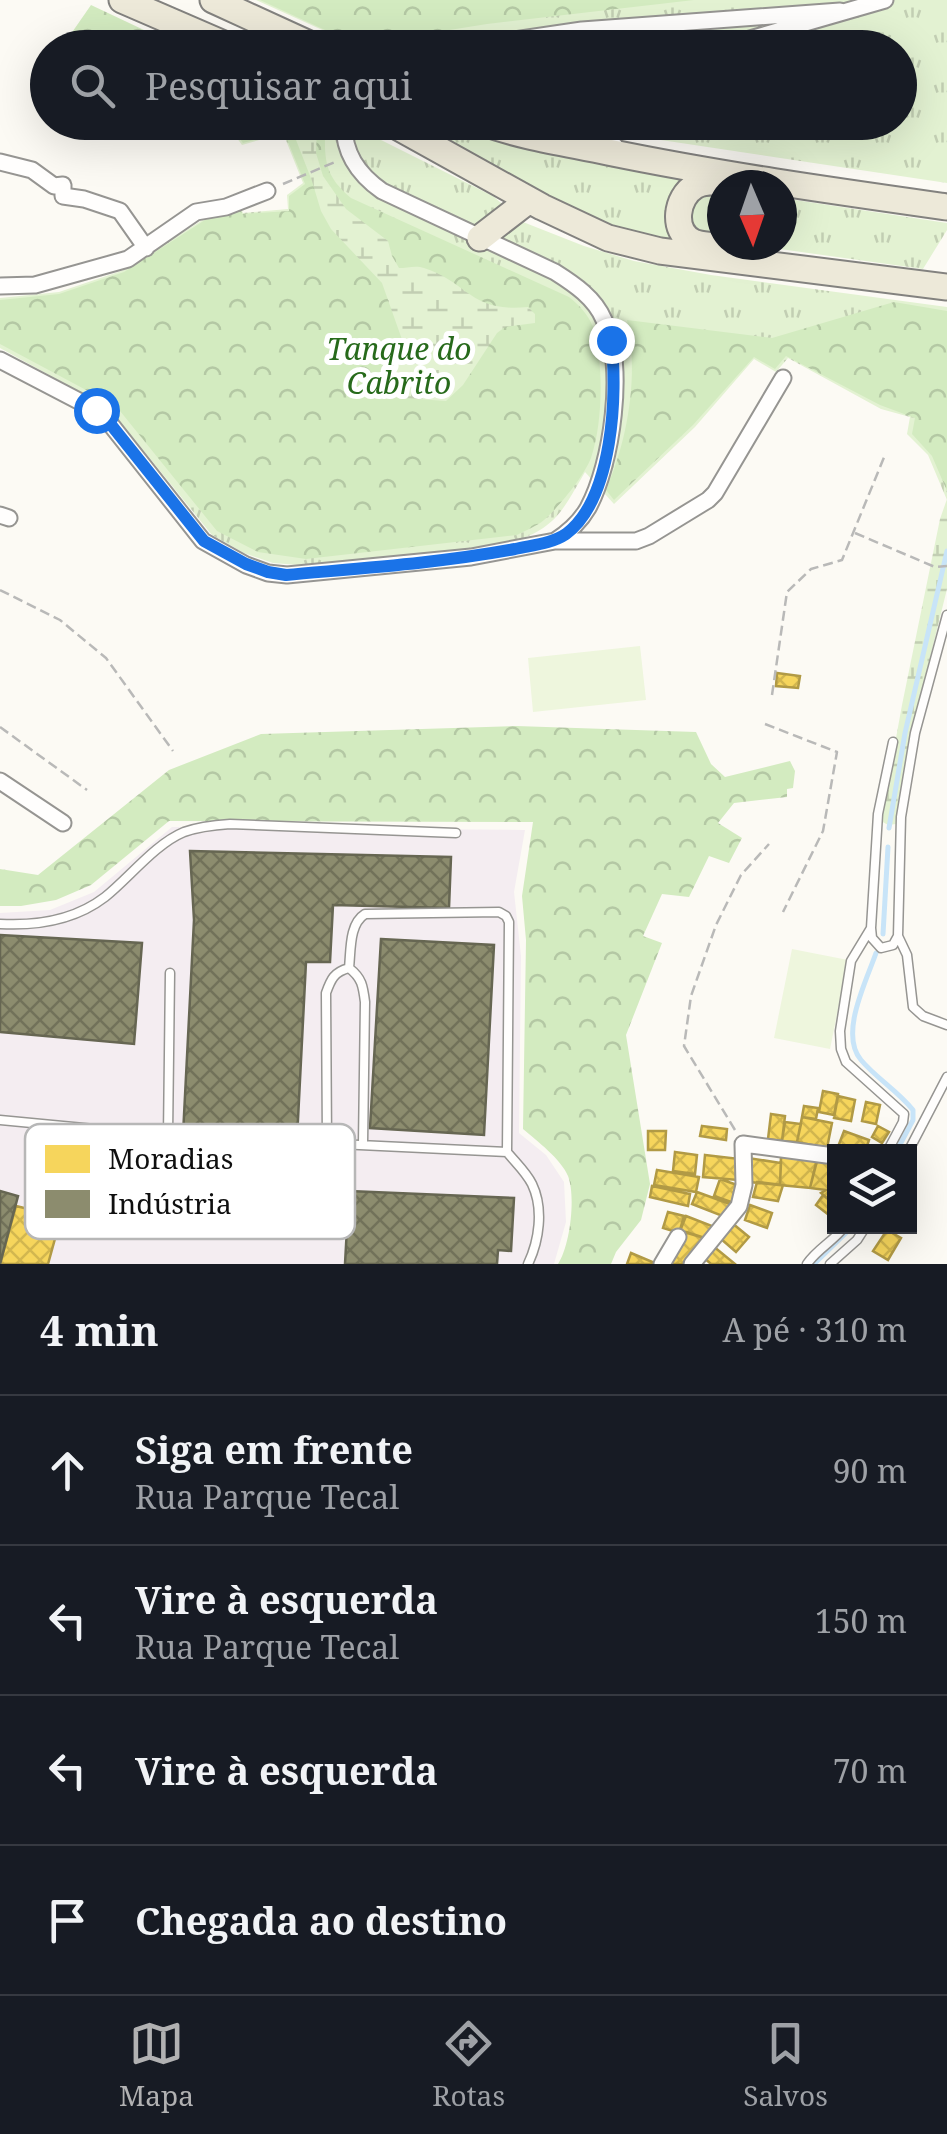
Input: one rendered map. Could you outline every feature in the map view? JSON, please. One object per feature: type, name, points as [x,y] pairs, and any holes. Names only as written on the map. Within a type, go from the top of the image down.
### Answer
[{"type":"main road","points":[[122,0],[193,30]]},
{"type":"main road","points":[[221,4],[278,30]]},
{"type":"main road","points":[[422,140],[528,200],[608,238],[660,251],[947,287]]},
{"type":"main road","points":[[548,140],[707,170]]},
{"type":"main road","points":[[707,182],[698,184],[680,206],[684,234],[707,245]]},
{"type":"main road","points":[[797,185],[947,207]]},
{"type":"main road","points":[[480,238],[528,200]]},
{"type":"main road","points":[[774,260],[813,269]]},
{"type":"street","points":[[783,30],[885,0]]},
{"type":"street","points":[[592,30],[840,11]]},
{"type":"street","points":[[344,140],[360,172],[382,191],[555,272],[576,285],[604,318],[611,340],[614,388],[606,465],[580,520],[555,540]]},
{"type":"street","points":[[602,140],[636,158]]},
{"type":"street","points":[[0,162],[32,170],[54,186],[63,185],[64,196],[98,202],[120,211],[146,248]]},
{"type":"street","points":[[0,286],[38,284],[128,259],[196,212],[226,207],[268,191]]},
{"type":"street","points":[[0,360],[96,410],[204,541],[246,564],[286,575],[471,557],[555,540],[636,541],[650,536],[715,493],[784,378]]},
{"type":"street","points":[[0,782],[63,823]]},
{"type":"street","points":[[692,1264],[739,1206],[744,1186],[744,1144],[827,1155]]},
{"type":"street","points":[[662,1264],[678,1236]]},
{"type":"lane","points":[[947,615],[916,733],[901,817],[898,936],[907,955],[913,1006],[923,1016],[947,1024]]},
{"type":"lane","points":[[893,742],[876,838],[870,928],[872,938],[881,948],[893,945],[898,936]]},
{"type":"lane","points":[[0,924],[46,922],[74,914],[102,899],[171,838],[197,828],[230,824],[456,833]]},
{"type":"lane","points":[[876,838],[900,838]]},
{"type":"lane","points":[[349,968],[354,927],[365,914],[499,912],[506,916],[507,1152],[532,1184],[538,1207],[538,1229],[528,1264]]},
{"type":"lane","points":[[870,928],[851,961],[840,1040],[846,1062],[904,1114],[891,1144]]},
{"type":"lane","points":[[327,1124],[326,993],[332,977],[349,968],[364,985],[363,1144]]},
{"type":"lane","points":[[168,1124],[170,974]]},
{"type":"lane","points":[[913,1144],[947,1076]]},
{"type":"lane","points":[[930,1114],[947,1097]]},
{"type":"lane","points":[[0,1120],[42,1124]]},
{"type":"lane","points":[[355,1144],[507,1152]]},
{"type":"lane","points":[[807,1264],[838,1234]]},
{"type":"lane","points":[[830,1264],[861,1234]]},
{"type":"path","points":[[268,191],[350,156]]},
{"type":"path","points":[[772,694],[787,592],[811,568],[842,560],[885,455]]},
{"type":"path","points":[[853,532],[935,567],[947,566]]},
{"type":"path","points":[[0,590],[60,620],[106,658],[173,751]]},
{"type":"path","points":[[766,724],[837,752],[823,831],[782,912]]},
{"type":"path","points":[[0,727],[87,790]]},
{"type":"path","points":[[744,1144],[684,1046],[692,996],[716,925],[741,875],[769,844]]},
{"type":"shaded area","points":[[172,827],[525,830],[514,892],[521,956],[519,1133],[546,1155],[564,1182],[566,1222],[554,1264],[0,1264],[0,913],[50,910],[94,892]]},
{"type":"green space","points":[[256,0],[947,0],[947,183],[661,140],[917,140],[917,30],[322,30]]},
{"type":"green space","points":[[260,0],[694,0],[450,30],[325,30]]},
{"type":"green space","points":[[91,5],[144,30],[74,30]]},
{"type":"green space","name":"Tanque do Cabrito","points":[[286,140],[381,140],[493,196],[523,222],[634,261],[947,307],[947,500],[928,455],[907,434],[910,417],[881,409],[788,358],[776,372],[754,359],[695,427],[614,504],[585,472],[548,525],[510,543],[358,563],[273,563],[244,553],[212,535],[109,408],[0,348],[0,298],[59,292],[124,270],[204,219],[241,208],[243,213],[288,209],[287,195],[303,183]]},
{"type":"green space","name":"Tanque do Cabrito","points":[[287,140],[326,140],[330,173],[351,198],[569,297],[589,318],[600,375],[595,444],[583,473],[544,520],[517,535],[306,559],[258,552],[217,531],[116,406],[0,344],[0,300],[59,294],[124,272],[205,220],[241,210],[242,214],[289,211],[289,196],[305,184]]},
{"type":"green space","points":[[296,140],[317,140],[323,176],[346,209],[388,241],[399,268],[424,268],[493,305],[528,307],[535,314],[535,323],[505,327],[497,333],[463,385],[446,401],[376,396],[370,389],[371,379],[400,360],[405,348],[382,283],[331,229]]},
{"type":"green space","points":[[444,140],[496,140],[688,175],[675,192],[671,206],[680,242],[609,224],[510,177]]},
{"type":"green space","points":[[707,194],[707,236],[696,232],[689,219],[695,197]]},
{"type":"green space","points":[[797,200],[947,223],[947,230],[923,269],[797,251]]},
{"type":"green space","points":[[894,302],[947,311],[947,491],[932,456],[912,434],[915,418],[880,405],[786,356],[775,369],[754,357],[693,425],[614,500],[606,490],[629,406],[632,363],[627,320],[772,338]]},
{"type":"green space","points":[[947,499],[947,589],[912,730],[896,824],[888,825],[881,821]]},
{"type":"green space","points":[[640,646],[646,700],[533,712],[528,658]]},
{"type":"green space","points":[[516,726],[696,732],[711,764],[725,777],[790,761],[795,771],[793,788],[787,789],[787,797],[734,803],[718,823],[742,838],[729,863],[709,856],[689,897],[662,894],[643,936],[662,943],[626,1035],[650,1184],[641,1220],[611,1264],[558,1264],[569,1234],[572,1208],[568,1176],[560,1163],[523,1129],[526,940],[522,896],[533,822],[169,821],[91,885],[56,900],[0,906],[0,869],[38,875],[169,770],[261,734]]},
{"type":"green space","points":[[792,949],[848,960],[830,1049],[774,1038]]},
{"type":"building: Moradias","points":[[777,673],[800,676],[798,688],[776,686]]},
{"type":"building: Moradias","points":[[823,1091],[838,1094],[834,1115],[819,1112]]},
{"type":"building: Moradias","points":[[838,1096],[855,1100],[851,1121],[834,1118]]},
{"type":"building: Moradias","points":[[866,1102],[880,1105],[876,1124],[862,1121]]},
{"type":"building: Moradias","points":[[804,1106],[818,1108],[816,1119],[802,1117]]},
{"type":"building: Moradias","points":[[771,1114],[785,1116],[782,1141],[768,1139]]},
{"type":"building: Moradias","points":[[802,1117],[832,1123],[827,1148],[797,1142]]},
{"type":"building: Moradias","points":[[785,1122],[801,1124],[797,1142],[782,1141]]},
{"type":"building: Moradias","points":[[702,1126],[727,1129],[726,1140],[700,1136]]},
{"type":"building: Moradias","points":[[878,1126],[889,1132],[882,1143],[872,1137]]},
{"type":"building: Moradias","points":[[648,1131],[666,1131],[665,1150],[648,1150]]},
{"type":"building: Moradias","points":[[844,1131],[869,1140],[868,1144],[839,1144]]},
{"type":"building: Moradias","points":[[675,1152],[697,1155],[695,1174],[673,1171]]},
{"type":"building: Moradias","points":[[705,1155],[740,1159],[738,1180],[703,1177]]},
{"type":"building: Moradias","points":[[781,1156],[817,1161],[810,1188],[780,1185]]},
{"type":"building: Moradias","points":[[748,1158],[781,1163],[780,1185],[750,1182]]},
{"type":"building: Moradias","points":[[817,1159],[827,1161],[827,1198],[821,1193],[826,1190],[810,1188]]},
{"type":"building: Moradias","points":[[657,1170],[699,1177],[696,1192],[654,1185]]},
{"type":"building: Moradias","points":[[720,1179],[740,1186],[734,1203],[714,1196]]},
{"type":"building: Moradias","points":[[757,1182],[783,1185],[778,1201],[753,1197]]},
{"type":"building: Moradias","points":[[652,1186],[690,1194],[688,1206],[650,1197]]},
{"type":"building: Moradias","points":[[697,1192],[730,1204],[725,1217],[692,1204]]},
{"type":"building: Moradias","points":[[823,1195],[827,1198],[827,1214],[816,1205]]},
{"type":"building: Moradias","points":[[750,1205],[772,1213],[767,1228],[745,1220]]},
{"type":"building: Moradias","points":[[16,1206],[25,1208],[25,1239],[55,1239],[48,1264],[0,1264]]},
{"type":"building: Moradias","points":[[668,1212],[684,1216],[679,1233],[663,1228]]},
{"type":"building: Moradias","points":[[686,1216],[717,1228],[708,1239],[680,1231]]},
{"type":"building: Moradias","points":[[732,1223],[749,1237],[736,1252],[720,1238]]},
{"type":"building: Moradias","points":[[686,1232],[708,1239],[688,1264],[666,1264]]},
{"type":"building: Moradias","points":[[884,1234],[901,1238],[888,1260],[873,1251]]},
{"type":"building: Moradias","points":[[713,1246],[735,1264],[711,1264],[703,1257]]},
{"type":"building: Moradias","points":[[631,1253],[657,1264],[627,1264]]},
{"type":"building: Indústria","points":[[190,851],[451,857],[449,908],[333,905],[330,962],[306,962],[298,1124],[184,1124],[194,920]]},
{"type":"building: Indústria","points":[[0,935],[142,943],[134,1044],[0,1032]]},
{"type":"building: Indústria","points":[[381,939],[494,945],[484,1135],[370,1128]]},
{"type":"building: Indústria","points":[[0,1191],[18,1196],[0,1264]]},
{"type":"building: Indústria","points":[[355,1191],[514,1198],[511,1251],[498,1250],[497,1264],[345,1264],[346,1239],[355,1239]]},
{"type":"waterway","points":[[889,828],[905,733],[947,551]]},
{"type":"waterway","points":[[883,934],[888,847]]},
{"type":"waterway","points":[[876,953],[856,1008],[853,1036],[861,1060],[913,1110],[913,1120],[900,1144]]},
{"type":"waterway","points":[[814,1264],[845,1234]]},
{"type":"route","points":[[96,410],[204,541],[246,564],[286,575],[471,557],[555,540],[580,520],[606,465],[614,388],[611,340]]}]
